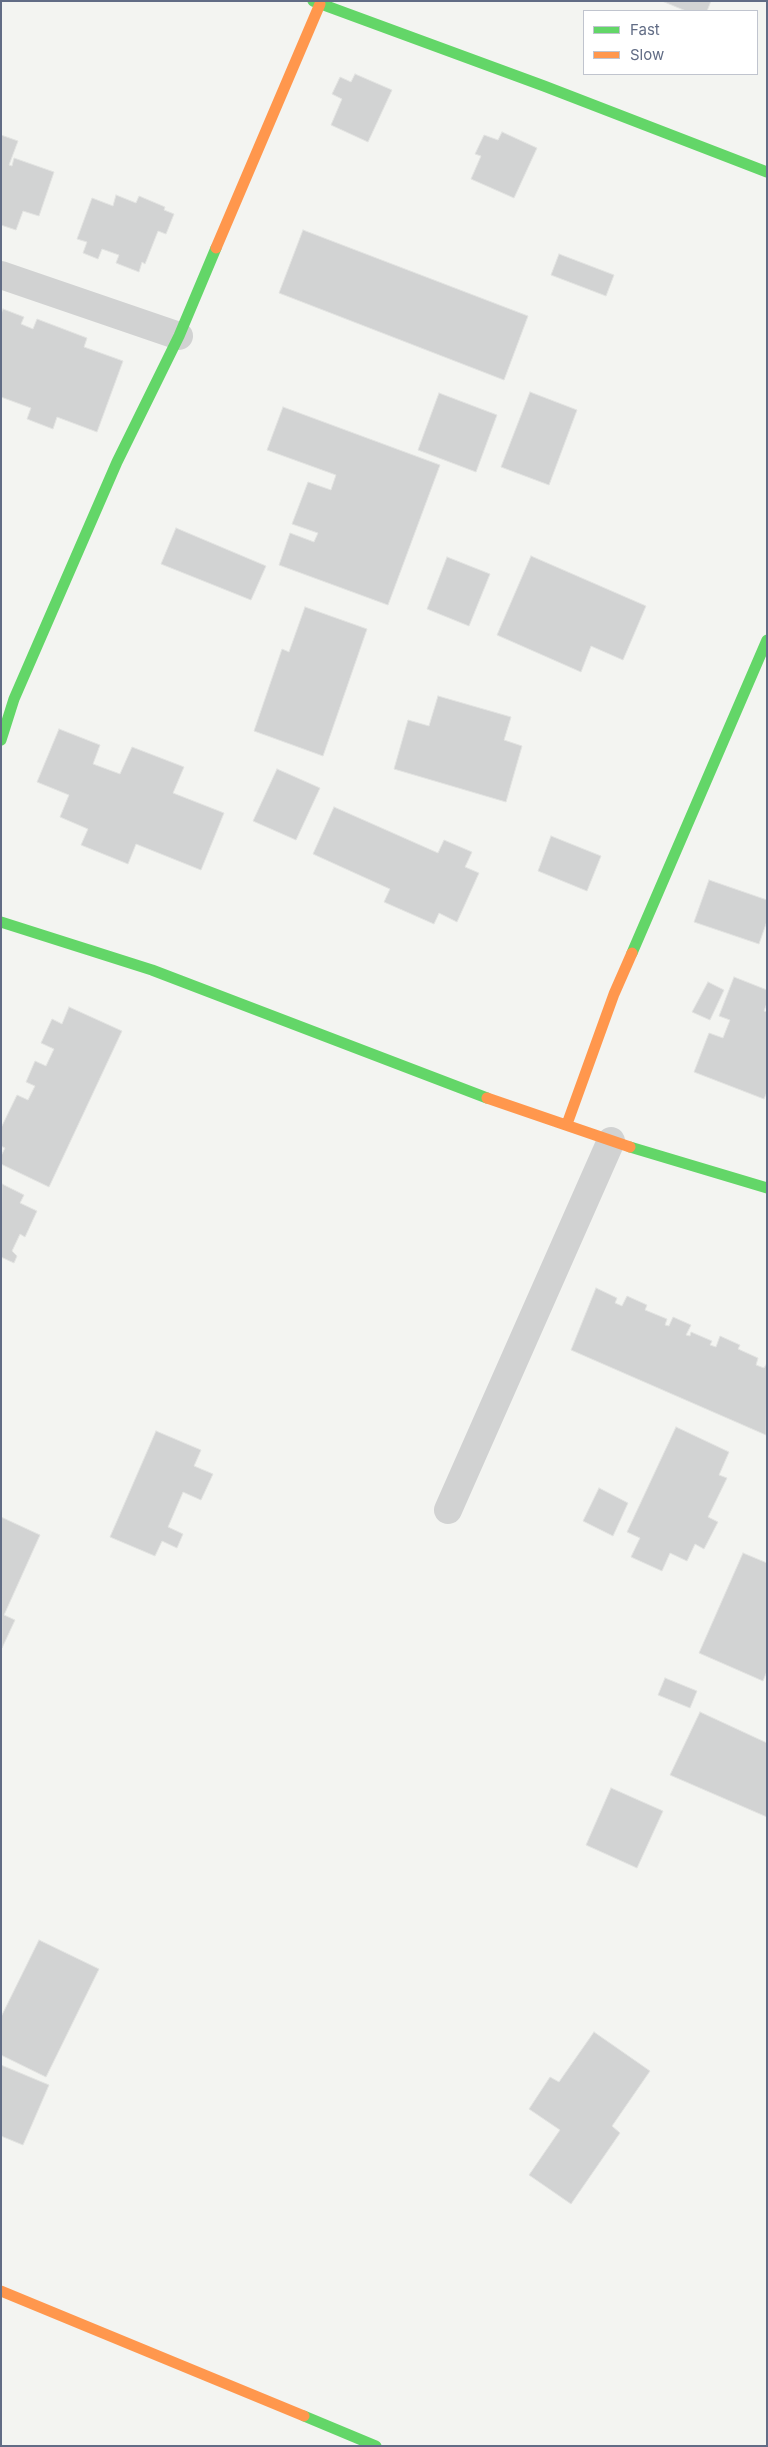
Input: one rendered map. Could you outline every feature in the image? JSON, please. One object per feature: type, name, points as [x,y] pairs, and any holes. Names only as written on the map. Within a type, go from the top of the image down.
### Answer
[{"type":"street","points":[[1,740],[14,698],[117,462],[180,336],[317,2],[544,86],[767,172]]},
{"type":"street","points":[[1,275],[180,336]]},
{"type":"street","points":[[567,1124],[614,994],[767,640]]},
{"type":"street","points":[[1,922],[152,970],[445,1083],[611,1140],[767,1188]]},
{"type":"street","points":[[448,1510],[611,1140]]},
{"type":"street","points":[[1,2291],[376,2446]]},
{"type":"building","points":[[662,1],[711,1],[707,10],[684,10]]},
{"type":"building","points":[[355,74],[392,90],[368,142],[331,125],[342,99],[332,94],[340,77],[351,82]]},
{"type":"building","points":[[502,132],[537,148],[514,198],[471,179],[481,156],[475,154],[484,135],[498,140]]},
{"type":"building","points":[[1,135],[18,141],[9,165],[12,166],[14,158],[54,172],[39,216],[23,211],[16,230],[1,225]]},
{"type":"building","points":[[116,195],[136,203],[139,196],[165,207],[164,210],[174,214],[166,234],[158,231],[145,264],[142,262],[139,272],[116,263],[119,255],[102,249],[98,259],[83,253],[87,242],[77,239],[92,198],[113,206]]},
{"type":"building","points":[[303,230],[528,316],[504,380],[279,293]]},
{"type":"building","points":[[559,254],[614,275],[606,296],[551,275]]},
{"type":"building","points":[[3,309],[24,317],[21,324],[33,329],[37,319],[87,338],[84,347],[123,361],[97,432],[57,417],[53,429],[27,419],[31,408],[1,397],[1,314]]},
{"type":"building","points":[[530,392],[577,410],[549,485],[501,467]]},
{"type":"building","points":[[439,393],[497,415],[476,472],[418,450]]},
{"type":"building","points":[[283,407],[440,465],[388,605],[279,565],[290,533],[314,542],[318,533],[292,524],[308,482],[331,490],[336,475],[267,450]]},
{"type":"building","points":[[176,528],[266,566],[251,600],[161,564]]},
{"type":"building","points":[[531,556],[646,606],[623,660],[591,646],[581,672],[497,635]]},
{"type":"building","points":[[447,557],[490,574],[469,626],[427,609]]},
{"type":"building","points":[[305,607],[367,629],[323,756],[254,731],[282,649],[289,652]]},
{"type":"building","points":[[438,696],[511,717],[504,740],[522,746],[506,802],[394,769],[408,720],[429,726]]},
{"type":"building","points":[[59,729],[100,745],[93,764],[120,774],[132,747],[184,767],[173,793],[224,813],[201,870],[136,844],[128,864],[81,845],[88,829],[60,817],[69,795],[37,782]]},
{"type":"building","points":[[277,769],[320,788],[296,840],[253,821]]},
{"type":"building","points":[[334,807],[438,853],[444,840],[472,852],[465,867],[479,873],[457,922],[439,913],[434,924],[384,902],[390,889],[313,854]]},
{"type":"building","points":[[551,836],[601,856],[587,891],[538,871]]},
{"type":"building","points":[[709,880],[767,900],[767,921],[759,944],[694,922]]},
{"type":"building","points":[[734,977],[767,990],[767,1003],[764,1011],[767,1012],[767,1092],[764,1099],[694,1072],[709,1033],[723,1038],[730,1020],[719,1016]]},
{"type":"building","points":[[708,982],[724,990],[710,1020],[692,1012]]},
{"type":"building","points":[[69,1007],[122,1031],[49,1187],[1,1164],[1,1156],[5,1148],[1,1146],[1,1128],[17,1095],[28,1100],[35,1086],[26,1082],[35,1061],[46,1066],[54,1049],[41,1043],[52,1019],[62,1024]]},
{"type":"building","points":[[2,1184],[24,1195],[20,1203],[37,1211],[25,1237],[20,1234],[12,1251],[17,1256],[14,1263],[1,1257]]},
{"type":"building","points":[[596,1288],[617,1298],[615,1303],[622,1306],[627,1296],[647,1305],[645,1310],[667,1319],[665,1325],[669,1326],[673,1317],[691,1325],[686,1335],[690,1336],[691,1332],[712,1341],[710,1345],[716,1347],[720,1336],[740,1345],[738,1349],[758,1358],[756,1365],[764,1368],[767,1363],[766,1435],[571,1350]]},
{"type":"building","points":[[676,1427],[729,1452],[719,1475],[727,1478],[708,1517],[718,1522],[704,1549],[695,1544],[687,1561],[670,1553],[662,1571],[631,1557],[640,1538],[627,1532]]},
{"type":"building","points":[[156,1431],[201,1450],[194,1466],[213,1474],[201,1500],[183,1492],[168,1527],[183,1534],[177,1548],[162,1541],[155,1556],[110,1537]]},
{"type":"building","points":[[599,1488],[628,1503],[613,1536],[583,1521]]},
{"type":"building","points":[[1,1517],[40,1535],[4,1615],[15,1620],[2,1648]]},
{"type":"building","points":[[743,1553],[767,1563],[767,1671],[763,1681],[699,1653]]},
{"type":"building","points":[[665,1678],[697,1691],[690,1708],[658,1695]]},
{"type":"building","points":[[700,1712],[767,1743],[767,1817],[670,1775]]},
{"type":"building","points":[[611,1788],[663,1811],[637,1868],[586,1845]]},
{"type":"building","points":[[39,1940],[99,1969],[46,2077],[1,2055],[1,2017]]},
{"type":"building","points":[[594,2032],[650,2071],[612,2126],[620,2133],[571,2204],[529,2175],[560,2130],[529,2109],[550,2077],[559,2082]]},
{"type":"building","points":[[1,2065],[49,2085],[23,2145],[1,2136]]},
{"type":"traffic: fast","points":[[313,1],[544,86],[767,172]]},
{"type":"traffic: fast","points":[[1,740],[14,699],[117,462],[179,336],[216,248]]},
{"type":"traffic: fast","points":[[632,953],[767,640]]},
{"type":"traffic: fast","points":[[1,922],[152,970],[487,1098]]},
{"type":"traffic: fast","points":[[630,1147],[767,1188]]},
{"type":"traffic: fast","points":[[304,2416],[376,2446]]},
{"type":"traffic: slow","points":[[216,248],[320,4]]},
{"type":"traffic: slow","points":[[567,1124],[614,994],[632,953]]},
{"type":"traffic: slow","points":[[487,1098],[630,1147]]},
{"type":"traffic: slow","points":[[1,2291],[304,2416]]}]
